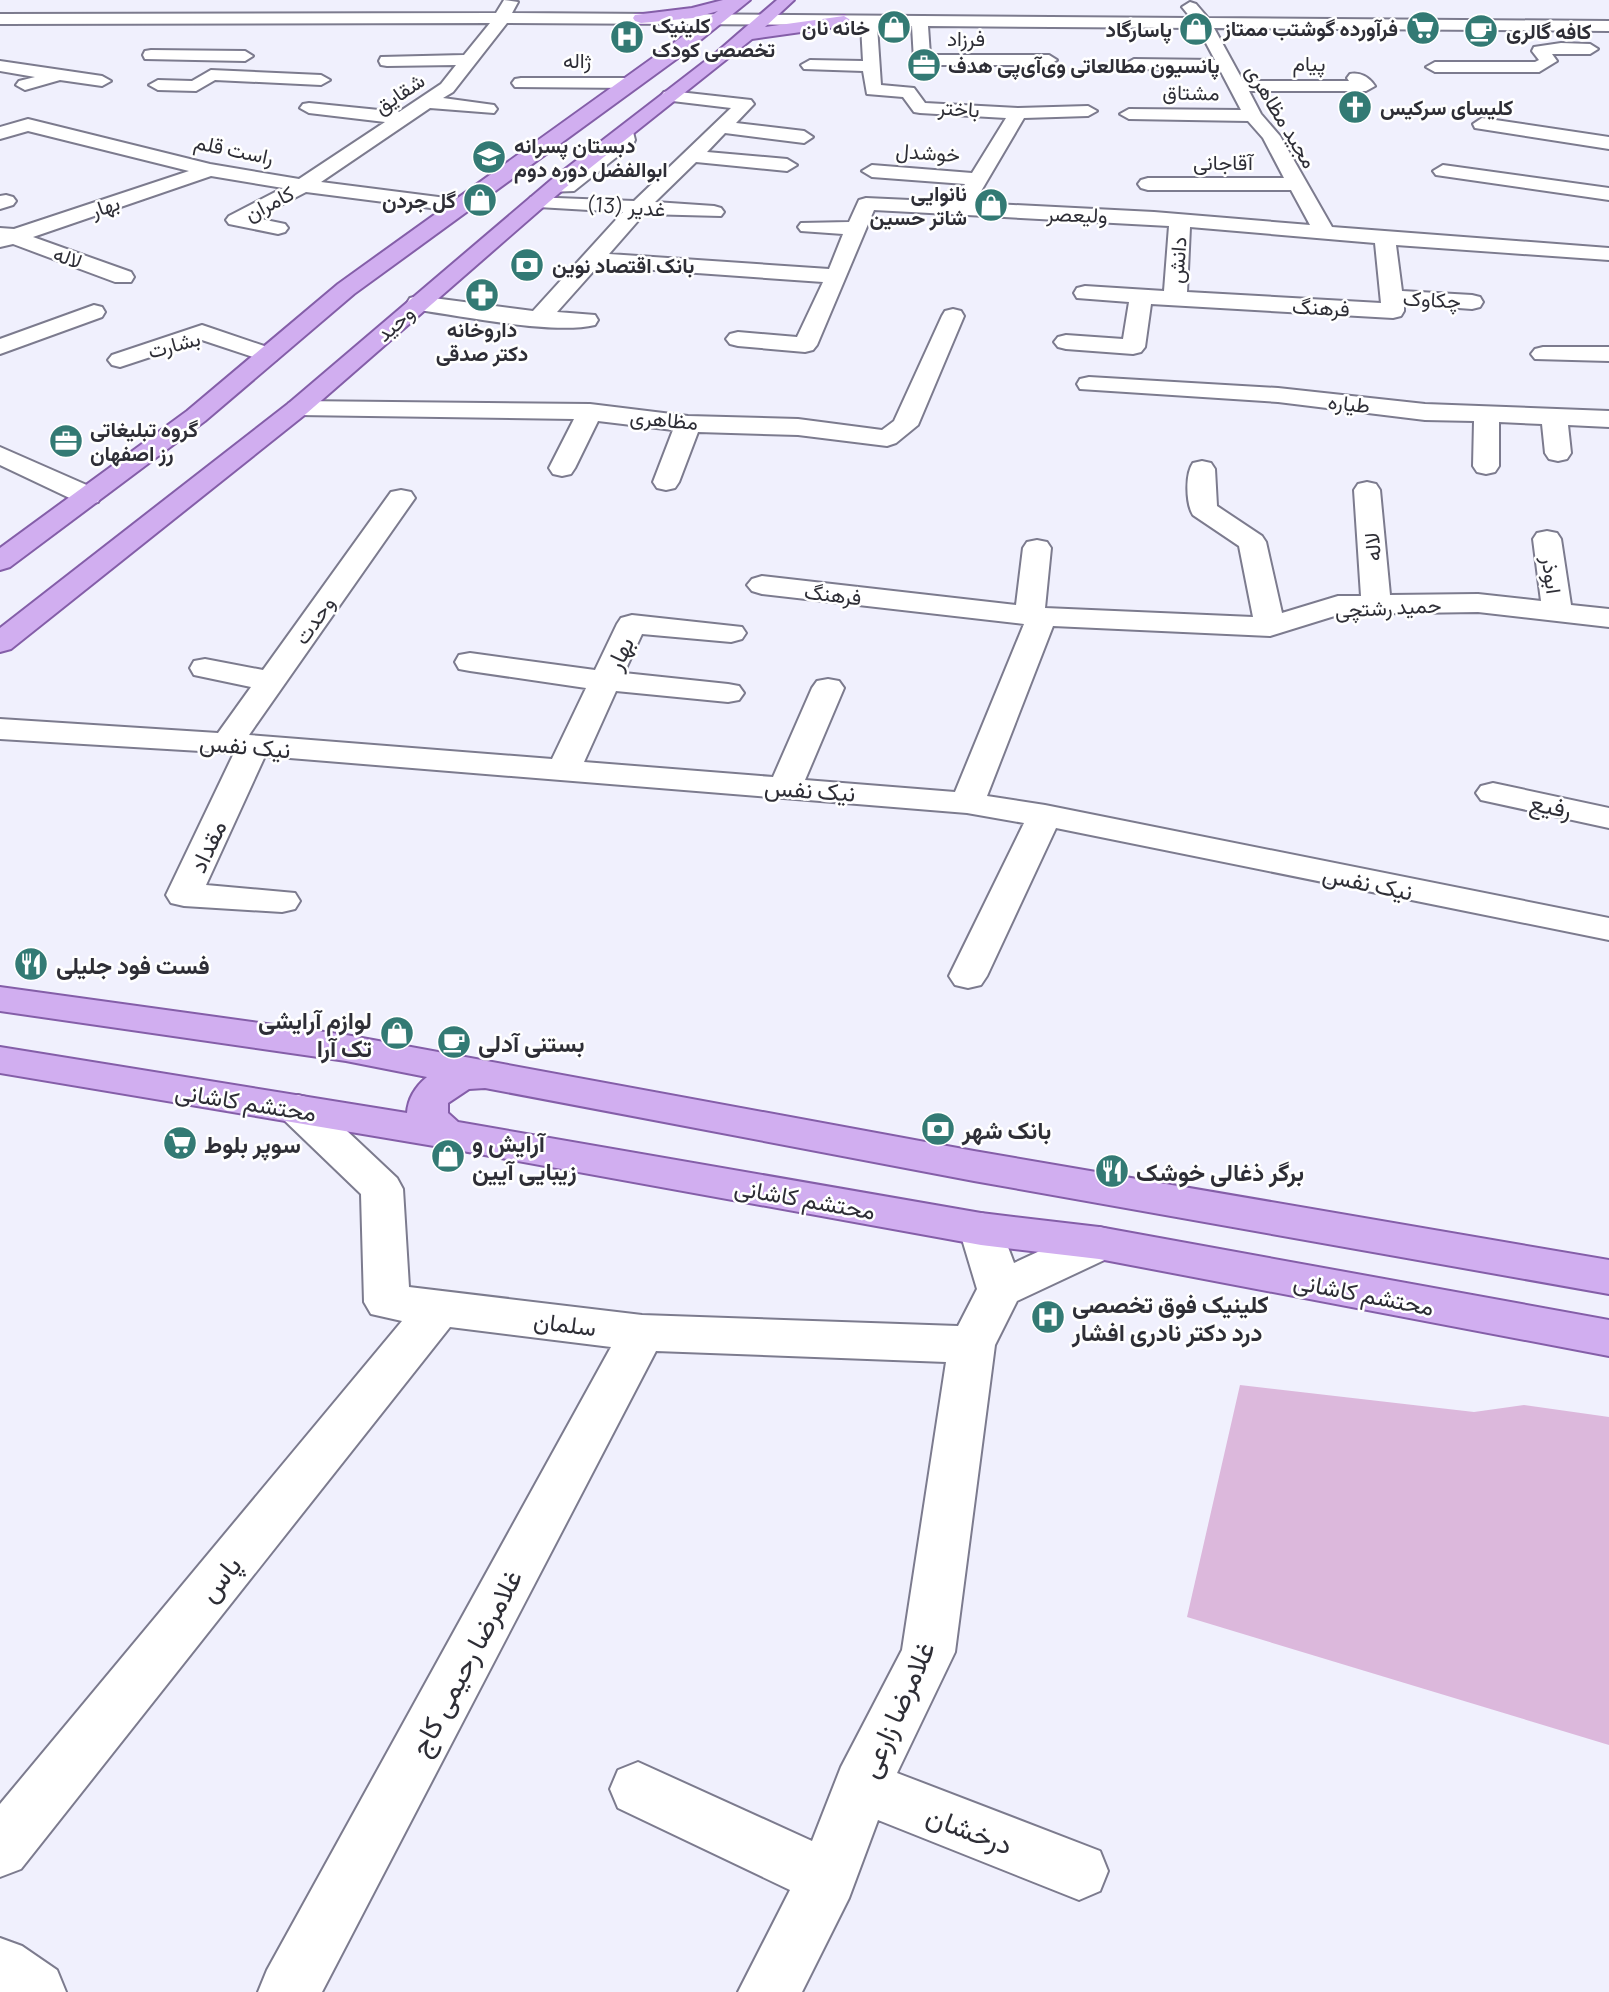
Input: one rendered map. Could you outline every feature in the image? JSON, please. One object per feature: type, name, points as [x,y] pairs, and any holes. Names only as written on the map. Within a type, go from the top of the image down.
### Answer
[{"type":"main road","points":[[640,19],[693,13],[742,0]]},
{"type":"main road","points":[[2,556],[196,416],[346,289],[632,83],[742,0]]},
{"type":"main road","points":[[752,0],[785,0],[793,10],[802,14],[844,21]]},
{"type":"main road","name":"وحید","points":[[0,643],[298,408],[546,194],[723,55],[766,20],[785,0]]},
{"type":"main road","points":[[640,19],[683,45],[723,55]]},
{"type":"main road","points":[[746,35],[844,21]]},
{"type":"main road","points":[[0,999],[346,1048],[1259,1217],[1609,1277]]},
{"type":"main road","name":"محتشم کاشانی","points":[[0,1060],[446,1134],[981,1229],[1099,1243],[1609,1338]]},
{"type":"main road","points":[[446,1134],[432,1126],[426,1114],[428,1100],[438,1088],[453,1079],[472,1075],[491,1076]]},
{"type":"street","points":[[104,19],[135,0]]},
{"type":"street","points":[[175,19],[189,0]]},
{"type":"street","points":[[229,76],[294,0]]},
{"type":"street","name":"شقایق","points":[[303,186],[447,88],[502,18],[511,0]]},
{"type":"street","name":"مجید مظاهری","points":[[1184,0],[1204,24],[1253,116],[1271,136],[1323,230]]},
{"type":"street","points":[[908,2],[915,22]]},
{"type":"street","points":[[1521,7],[1539,25]]},
{"type":"street","points":[[1343,8],[1362,25],[1374,42]]},
{"type":"street","points":[[1420,9],[1447,40]]},
{"type":"street","points":[[1587,9],[1608,27]]},
{"type":"street","points":[[0,19],[716,19],[915,22],[953,28],[989,28],[1031,23],[1608,27]]},
{"type":"street","points":[[0,36],[25,19]]},
{"type":"street","points":[[869,21],[873,90],[947,92]]},
{"type":"street","name":"فرزاد","points":[[915,22],[922,60],[1049,60]]},
{"type":"street","points":[[1031,23],[1037,39]]},
{"type":"street","points":[[1128,23],[1137,44]]},
{"type":"street","points":[[1325,24],[1334,43]]},
{"type":"street","points":[[1398,24],[1410,42]]},
{"type":"street","points":[[151,55],[255,47]]},
{"type":"street","points":[[1435,67],[1539,67],[1549,61],[1540,51],[1560,48],[1609,49]]},
{"type":"street","points":[[387,61],[470,61]]},
{"type":"street","points":[[1134,64],[1252,68]]},
{"type":"street","points":[[810,65],[872,66]]},
{"type":"street","points":[[0,66],[102,82]]},
{"type":"street","points":[[24,85],[59,75]]},
{"type":"street","points":[[158,85],[196,86],[211,75],[321,80]]},
{"type":"street","name":"پیام","points":[[1238,86],[1366,86],[1356,78]]},
{"type":"street","name":"ژاله","points":[[521,82],[632,83]]},
{"type":"street","points":[[908,92],[920,108],[1018,113],[1088,111]]},
{"type":"street","points":[[539,319],[639,207],[745,104],[670,96]]},
{"type":"street","points":[[427,102],[488,109]]},
{"type":"street","points":[[309,108],[403,118]]},
{"type":"street","points":[[960,209],[1018,113]]},
{"type":"street","name":"مشتاق","points":[[1129,114],[1253,116]]},
{"type":"street","points":[[1482,124],[1609,143]]},
{"type":"street","name":"راست قلم","points":[[0,133],[28,125],[210,170],[303,186],[462,206]]},
{"type":"street","points":[[719,127],[804,137]]},
{"type":"street","name":"باختر","points":[[978,132],[1006,134]]},
{"type":"street","points":[[691,156],[787,165]]},
{"type":"street","points":[[1145,163],[1154,218]]},
{"type":"street","name":"بهار","points":[[4,236],[210,170]]},
{"type":"street","name":"خوشدل","points":[[872,171],[980,179]]},
{"type":"street","points":[[1443,171],[1609,194]]},
{"type":"street","name":"آقاجانی","points":[[1149,184],[1298,184]]},
{"type":"street","name":"کامران","points":[[278,228],[236,220],[303,186]]},
{"type":"street","name":"غدیر (13)","points":[[546,194],[639,207],[714,212]]},
{"type":"street","name":"ولیعصر","points":[[737,339],[805,345],[866,204],[1154,218],[1609,254]]},
{"type":"street","name":"دانش","points":[[1175,299],[1180,220]]},
{"type":"street","points":[[808,227],[857,229]]},
{"type":"street","name":"لاله","points":[[4,236],[123,278]]},
{"type":"street","points":[[1385,237],[1392,297]]},
{"type":"street","points":[[594,258],[837,276]]},
{"type":"street","points":[[1085,293],[1175,299]]},
{"type":"street","points":[[1066,342],[1133,347],[1141,296]]},
{"type":"street","name":"فرهنگ","points":[[1175,299],[1393,311],[1392,297]]},
{"type":"street","name":"چکاوک","points":[[1392,297],[1472,302]]},
{"type":"street","points":[[418,303],[539,319],[587,320]]},
{"type":"street","points":[[0,347],[94,312]]},
{"type":"street","name":"مظاهری","points":[[298,408],[590,412],[688,424],[724,415],[887,438],[905,425],[953,316]]},
{"type":"street","name":"بشارت","points":[[120,360],[202,332],[268,355]]},
{"type":"street","points":[[1543,354],[1609,354]]},
{"type":"street","name":"طیاره","points":[[1089,384],[1278,396],[1425,412],[1609,419]]},
{"type":"street","points":[[562,468],[590,412]]},
{"type":"street","points":[[1486,466],[1487,414]]},
{"type":"street","points":[[1555,417],[1558,453]]},
{"type":"street","points":[[666,482],[688,424]]},
{"type":"street","points":[[0,455],[88,496]]},
{"type":"street","points":[[1202,469],[1203,509],[1252,542],[1270,627]]},
{"type":"street","name":"لاله","points":[[1367,490],[1376,605]]},
{"type":"street","name":"وحدت","points":[[240,744],[271,681],[401,498]]},
{"type":"street","name":"ابوذر","points":[[1547,539],[1557,612]]},
{"type":"street","points":[[967,803],[1036,616],[1037,548]]},
{"type":"street","name":"فرهنگ","points":[[762,585],[1036,616]]},
{"type":"street","name":"حمید رشتچی","points":[[1036,616],[1270,627],[1338,606],[1478,603],[1609,618]]},
{"type":"street","name":"بهار","points":[[563,771],[632,624],[730,633]]},
{"type":"street","points":[[470,662],[605,681],[728,693]]},
{"type":"street","points":[[205,668],[271,681]]},
{"type":"street","points":[[786,787],[828,688]]},
{"type":"street","name":"نیک نفس","points":[[0,729],[240,744],[967,803],[1045,815],[1486,907],[1609,929]]},
{"type":"street","name":"مقداد","points":[[240,744],[184,895],[282,901]]},
{"type":"street","name":"رفیع","points":[[1493,793],[1609,818]]},
{"type":"street","points":[[968,976],[1045,815]]},
{"type":"street","name":"سلمان","points":[[298,1109],[382,1189],[387,1302],[642,1333],[972,1345]]},
{"type":"street","points":[[981,1229],[1000,1289],[1099,1243]]},
{"type":"street","name":"غلامرضا زارعی","points":[[781,1988],[828,1878],[861,1786],[928,1651],[972,1345],[1000,1289]]},
{"type":"street","name":"پاس","points":[[0,1849],[439,1308]]},
{"type":"street","name":"غلامرضا رحیمی کاج","points":[[289,1992],[642,1333]]},
{"type":"street","name":"درخشان","points":[[861,1786],[1079,1871]]},
{"type":"street","points":[[638,1789],[828,1878]]},
{"type":"street","points":[[0,1968],[36,1992]]},
{"type":"shaded area","points":[[1240,1385],[1474,1412],[1524,1405],[1609,1417],[1609,1745],[1187,1617]]},
{"type":"place","name":"خانه نان","points":[[894,27]]},
{"type":"place","name":"فرآورده گوشتب ممتاز","points":[[1423,28]]},
{"type":"place","name":"پاسارگاد","points":[[1196,29]]},
{"type":"place","name":"کافه گالری","points":[[1481,31]]},
{"type":"place","name":"کلینیک تخصصی کودک","points":[[627,37]]},
{"type":"place","name":"پانسیون مطالعاتی وی‌آی‌پی هدف","points":[[924,65]]},
{"type":"place","name":"کلیسای سرکیس","points":[[1355,107]]},
{"type":"place","name":"دبستان پسرانه ابوالفضل دوره دوم","points":[[489,157]]},
{"type":"place","name":"گل جردن","points":[[480,200]]},
{"type":"place","name":"نانوایی شاتر حسین","points":[[991,205]]},
{"type":"place","name":"بانک اقتصاد نوین","points":[[527,265]]},
{"type":"place","name":"داروخانه دکتر صدقی","points":[[482,295]]},
{"type":"place","name":"گروه تبلیغاتی رز اصفهان","points":[[66,441]]},
{"type":"place","name":"فست فود جلیلی","points":[[31,964]]},
{"type":"place","name":"لوازم آرایشی تک آرا","points":[[397,1033]]},
{"type":"place","name":"بستنی آدلی","points":[[454,1042]]},
{"type":"place","name":"بانک شهر","points":[[938,1129]]},
{"type":"place","name":"سوپر بلوط","points":[[180,1143]]},
{"type":"place","name":"آرایش و زیبایی آیین","points":[[448,1156]]},
{"type":"place","name":"برگر ذغالی خوشک","points":[[1112,1171]]},
{"type":"place","name":"کلینیک فوق تخصصی درد دکتر نادری افشار","points":[[1048,1317]]}]
